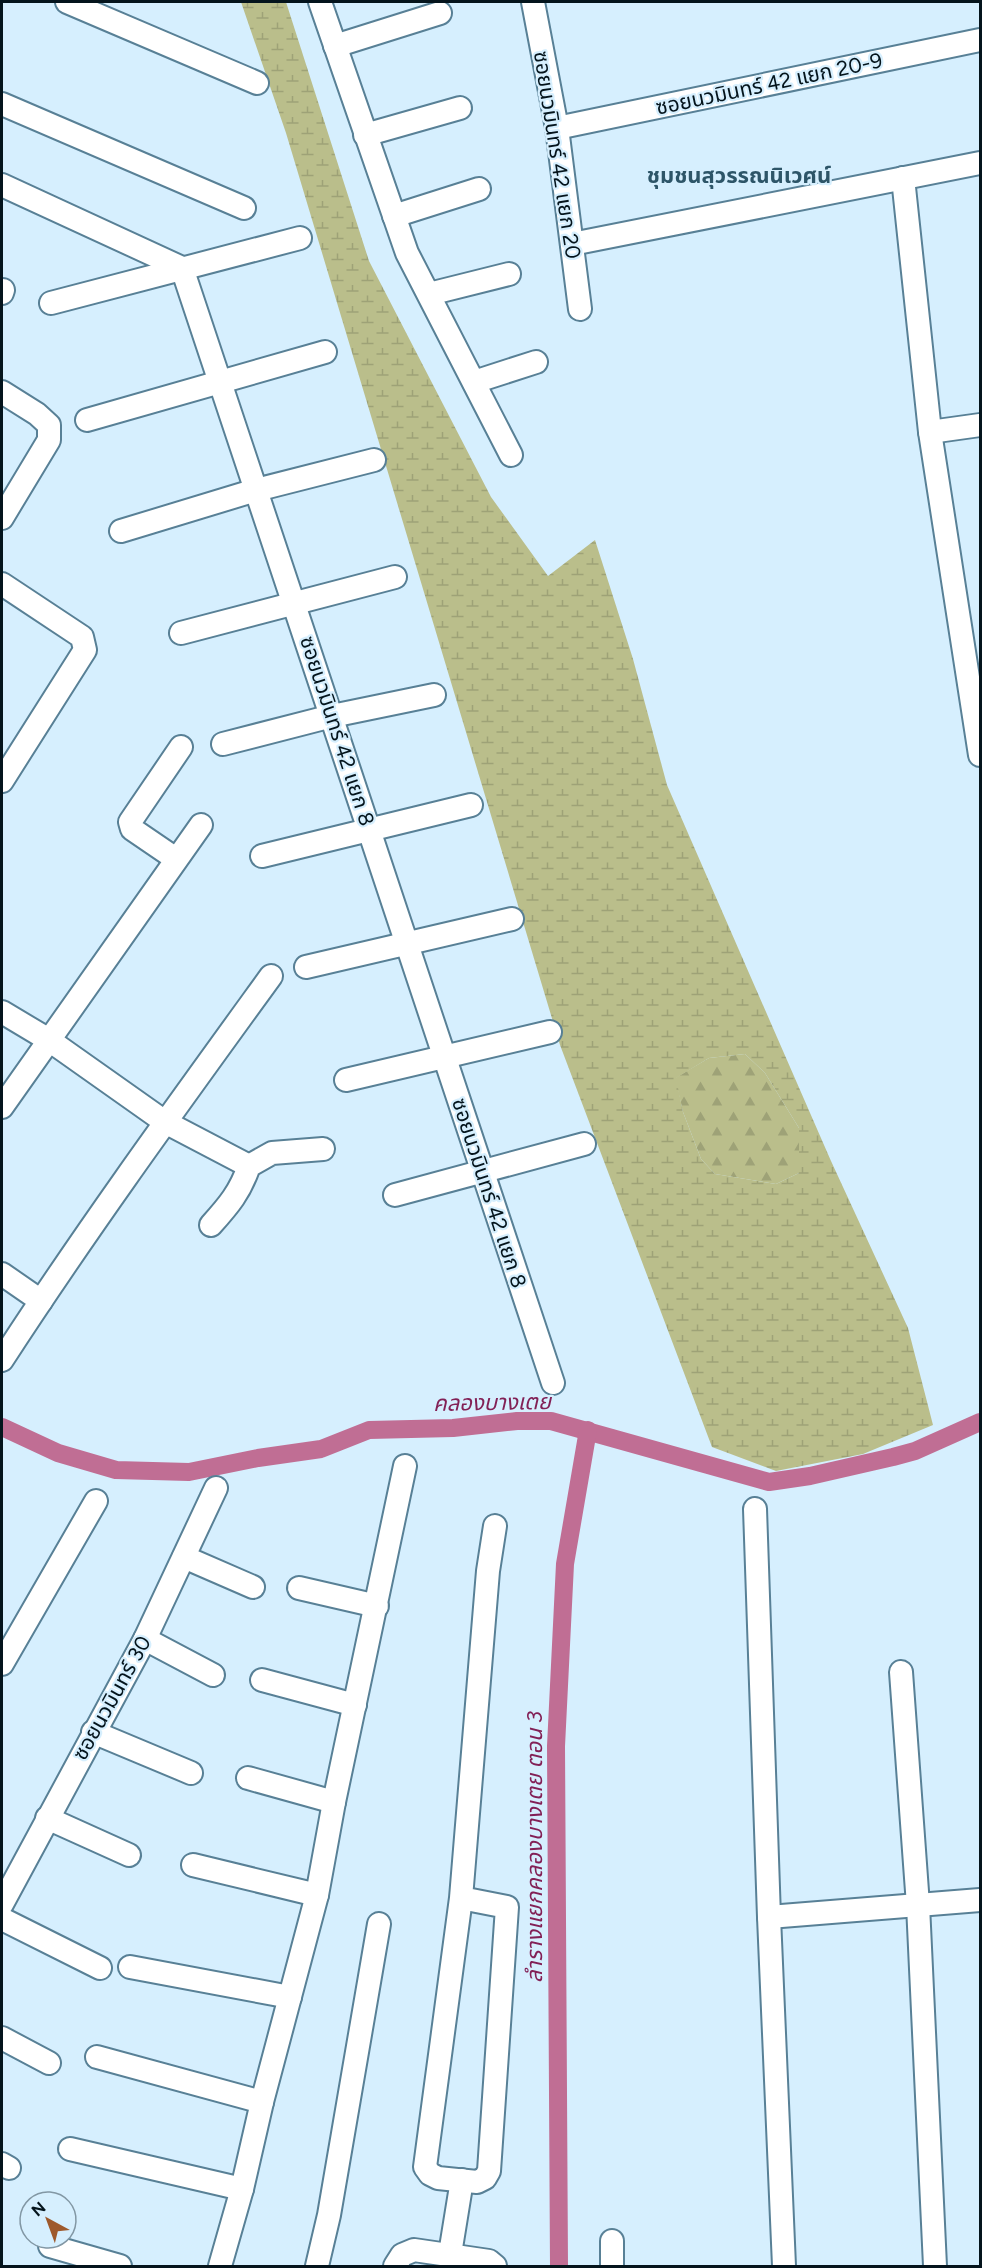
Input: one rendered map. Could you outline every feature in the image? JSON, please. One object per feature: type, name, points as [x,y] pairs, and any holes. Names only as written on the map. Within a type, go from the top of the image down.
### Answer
[{"type":"street","points":[[67,2],[257,83]]},
{"type":"street","points":[[320,2],[407,253],[511,455]]},
{"type":"street","name":"ซอยนวมินทร์ 42 แยก 20","points":[[539,3],[580,309]]},
{"type":"street","points":[[335,46],[440,13]]},
{"type":"street","name":"ซอยนวมินทร์ 42 แยก 20-9","points":[[556,128],[981,40]]},
{"type":"street","points":[[2,104],[244,208]]},
{"type":"street","points":[[365,135],[460,108]]},
{"type":"street","points":[[572,244],[981,162]]},
{"type":"street","points":[[903,178],[930,432],[974,669],[981,755]]},
{"type":"street","points":[[2,185],[182,268]]},
{"type":"street","points":[[394,216],[479,189]]},
{"type":"street","points":[[51,303],[300,238]]},
{"type":"street","name":"ซอยนวมินทร์ 42 แยก 8","points":[[182,268],[553,1383]]},
{"type":"street","points":[[429,294],[509,274]]},
{"type":"street","points":[[87,420],[326,352]]},
{"type":"street","points":[[474,382],[536,362]]},
{"type":"street","points":[[2,392],[50,425],[49,440],[2,518]]},
{"type":"street","points":[[930,432],[981,425]]},
{"type":"street","points":[[121,531],[256,490],[374,460]]},
{"type":"street","points":[[181,633],[395,577]]},
{"type":"street","points":[[2,584],[82,637],[85,650],[2,781]]},
{"type":"street","points":[[224,744],[332,716],[434,695]]},
{"type":"street","points":[[176,859],[132,829],[130,822],[182,747]]},
{"type":"street","points":[[262,856],[471,805]]},
{"type":"street","points":[[2,1107],[201,825]]},
{"type":"street","points":[[306,967],[512,920]]},
{"type":"street","points":[[2,1360],[40,1300],[271,976]]},
{"type":"street","points":[[2,1012],[49,1040],[165,1122],[249,1166]]},
{"type":"street","points":[[346,1080],[550,1032]]},
{"type":"street","points":[[395,1195],[584,1144]]},
{"type":"street","points":[[211,1225],[234,1199],[242,1186],[249,1166],[272,1153],[324,1149]]},
{"type":"street","points":[[2,1274],[40,1300]]},
{"type":"street","points":[[220,2266],[242,2189],[262,2102],[317,1895],[334,1802],[405,1466]]},
{"type":"street","name":"ซอยนวมินทร์ 30","points":[[2,1904],[93,1731],[145,1639],[216,1488]]},
{"type":"street","points":[[2,1664],[96,1501]]},
{"type":"street","points":[[755,1509],[784,2266]]},
{"type":"street","points":[[460,1898],[507,1907],[489,2172],[477,2182],[438,2178],[430,2174],[425,2167],[460,1898],[488,1570],[495,1526]]},
{"type":"street","points":[[184,1557],[252,1587]]},
{"type":"street","points":[[299,1588],[376,1606]]},
{"type":"street","points":[[145,1639],[213,1675]]},
{"type":"street","points":[[900,1672],[918,1905],[935,2266]]},
{"type":"street","points":[[262,1680],[355,1705]]},
{"type":"street","points":[[93,1731],[191,1773]]},
{"type":"street","points":[[248,1778],[334,1802]]},
{"type":"street","points":[[47,1818],[129,1855]]},
{"type":"street","points":[[193,1865],[317,1895]]},
{"type":"street","points":[[769,1917],[981,1900]]},
{"type":"street","points":[[2,1919],[100,1968]]},
{"type":"street","points":[[317,2266],[329,2215],[380,1924]]},
{"type":"street","points":[[130,1967],[290,1996]]},
{"type":"street","points":[[2,2038],[49,2063]]},
{"type":"street","points":[[97,2057],[262,2102]]},
{"type":"street","points":[[70,2149],[242,2189]]},
{"type":"street","points":[[450,2254],[462,2180]]},
{"type":"street","points":[[612,2241],[612,2266]]},
{"type":"street","points":[[64,2250],[120,2266]]},
{"type":"street","points":[[395,2266],[402,2255],[414,2250],[489,2261],[495,2266]]},
{"type":"green space","points":[[241,2],[286,2],[369,261],[491,497],[548,576],[595,540],[633,659],[667,785],[831,1161],[908,1328],[933,1425],[863,1454],[776,1471],[712,1447],[560,1045],[286,133]],"holes":[[[745,1054],[765,1073],[799,1128],[799,1173],[776,1184],[715,1174],[701,1159],[683,1112],[676,1078],[709,1058]]]},
{"type":"green space","points":[[745,1054],[765,1073],[799,1128],[799,1173],[776,1184],[715,1174],[701,1159],[683,1112],[675,1078],[709,1058]]},
{"type":"waterway","name":"คลองบางเตย","points":[[2,1427],[58,1453],[116,1470],[189,1472],[258,1458],[321,1449],[369,1430],[453,1428],[517,1421],[551,1421],[769,1482],[810,1476],[915,1451],[980,1422]]},
{"type":"waterway","name":"ลำรางแยกคลองบางเตย ตอน 3","points":[[559,2266],[556,1746],[565,1564],[588,1430]]},
{"type":"district","name":"ชุมชนสุวรรณนิเวศน์","points":[[739,175]]}]
